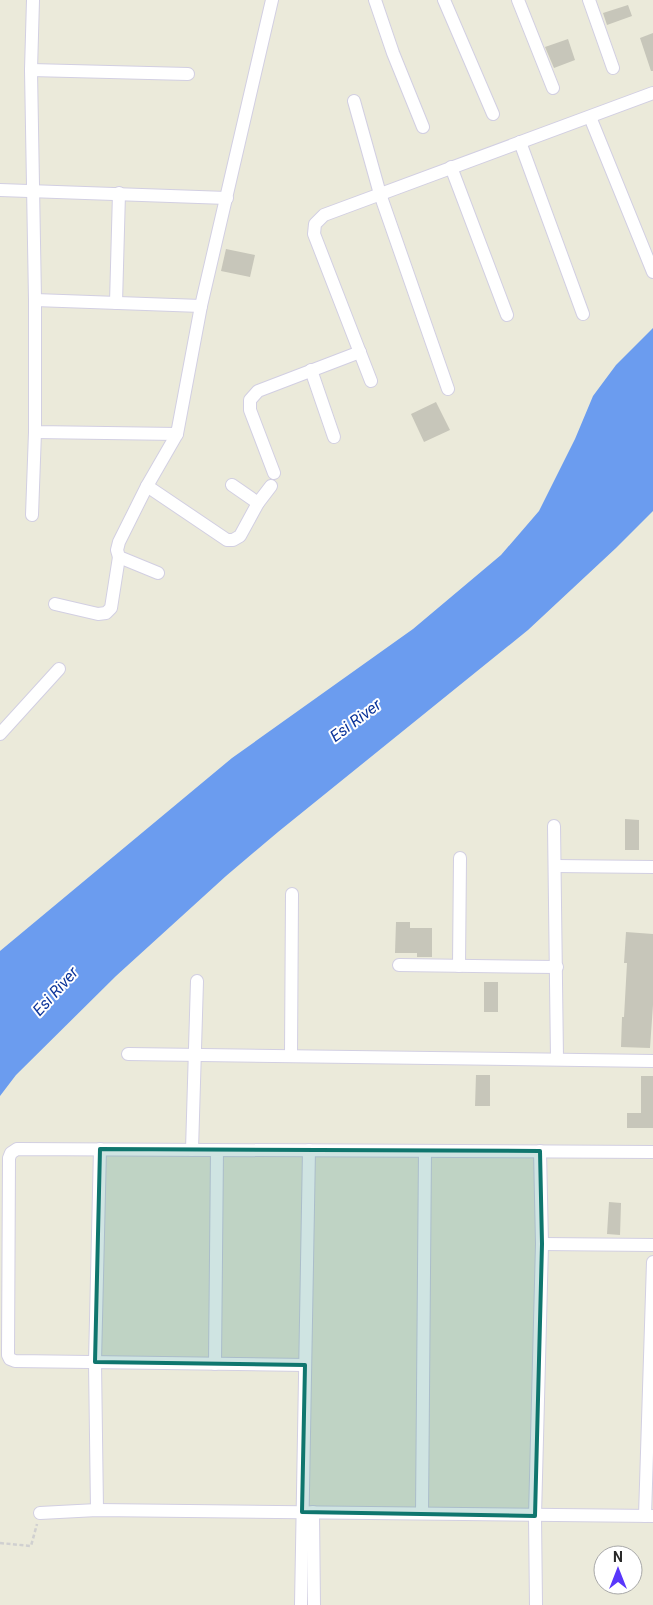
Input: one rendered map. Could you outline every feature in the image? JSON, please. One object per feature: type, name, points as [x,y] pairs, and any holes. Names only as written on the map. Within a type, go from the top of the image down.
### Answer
[{"type":"street","points":[[32,515],[35,432],[35,300],[30,70],[33,0]]},
{"type":"street","points":[[55,604],[98,614],[106,613],[111,608],[119,557],[117,550],[119,542],[147,486],[177,434],[201,306],[272,0]]},
{"type":"street","points":[[375,0],[393,53],[423,127]]},
{"type":"street","points":[[444,0],[494,114]]},
{"type":"street","points":[[518,0],[553,88]]},
{"type":"street","points":[[589,0],[613,68]]},
{"type":"street","points":[[30,70],[188,74]]},
{"type":"street","points":[[371,381],[314,234],[315,224],[324,214],[653,93]]},
{"type":"street","points":[[354,100],[380,194],[448,389]]},
{"type":"street","points":[[590,117],[653,272]]},
{"type":"street","points":[[520,142],[583,314]]},
{"type":"street","points":[[451,167],[507,315]]},
{"type":"street","points":[[0,190],[227,198]]},
{"type":"street","points":[[116,303],[119,194]]},
{"type":"street","points":[[35,300],[201,306]]},
{"type":"street","points":[[274,472],[250,410],[250,400],[258,391],[360,352]]},
{"type":"street","points":[[311,370],[334,437]]},
{"type":"street","points":[[35,432],[177,434]]},
{"type":"street","points":[[232,485],[258,503]]},
{"type":"street","points":[[147,486],[227,540],[233,540],[240,536],[258,503],[271,486]]},
{"type":"street","points":[[119,557],[158,572]]},
{"type":"street","points":[[0,734],[59,670]]},
{"type":"street","points":[[554,826],[557,1059]]},
{"type":"street","points":[[459,966],[460,858]]},
{"type":"street","points":[[555,866],[653,867]]},
{"type":"street","points":[[291,1056],[292,894]]},
{"type":"street","points":[[399,965],[557,967]]},
{"type":"street","points":[[192,1150],[197,981]]},
{"type":"street","points":[[128,1054],[653,1061]]},
{"type":"street","points":[[305,1365],[10,1360],[8,1355],[8,1158],[11,1152],[17,1149],[653,1152]]},
{"type":"street","points":[[97,1510],[95,1362],[100,1149]]},
{"type":"street","points":[[215,1364],[217,1150]]},
{"type":"street","points":[[308,1150],[305,1365],[308,1512],[314,1605]]},
{"type":"street","points":[[422,1513],[425,1151]]},
{"type":"street","points":[[536,1605],[535,1516],[542,1244],[540,1151]]},
{"type":"street","points":[[542,1244],[653,1245]]},
{"type":"street","points":[[40,1513],[97,1510],[649,1516],[653,1262]]},
{"type":"street","points":[[300,1605],[308,1512]]},
{"type":"path","points":[[0,1543],[31,1546],[40,1513]]},
{"type":"highlighted area","points":[[100,1149],[540,1151],[542,1244],[535,1516],[302,1512],[305,1365],[95,1362]]},
{"type":"water","name":"Esi River","points":[[653,328],[653,511],[528,630],[226,876],[116,976],[16,1075],[0,1096],[0,951],[232,758],[413,629],[501,555],[539,511],[575,439],[593,396],[616,365]]},
{"type":"building","points":[[628,5],[632,16],[607,25],[603,13]]},
{"type":"building","points":[[653,33],[653,71],[651,71],[640,38]]},
{"type":"building","points":[[568,39],[575,60],[554,68],[545,47]]},
{"type":"building","points":[[226,249],[255,255],[250,277],[221,271]]},
{"type":"building","points":[[436,402],[450,430],[424,442],[411,414]]},
{"type":"building","points":[[625,819],[639,820],[639,850],[625,850]]},
{"type":"building","points":[[396,922],[410,922],[410,928],[432,928],[432,957],[417,957],[417,953],[395,953]]},
{"type":"building","points":[[626,932],[653,934],[653,1005],[650,1048],[621,1047],[627,963],[624,963]]},
{"type":"building","points":[[484,982],[498,982],[498,1012],[484,1012]]},
{"type":"building","points":[[476,1075],[490,1075],[490,1106],[475,1106]]},
{"type":"building","points":[[641,1076],[653,1076],[653,1128],[627,1128],[627,1113],[641,1113]]},
{"type":"building","points":[[609,1202],[621,1203],[620,1235],[607,1234]]}]
